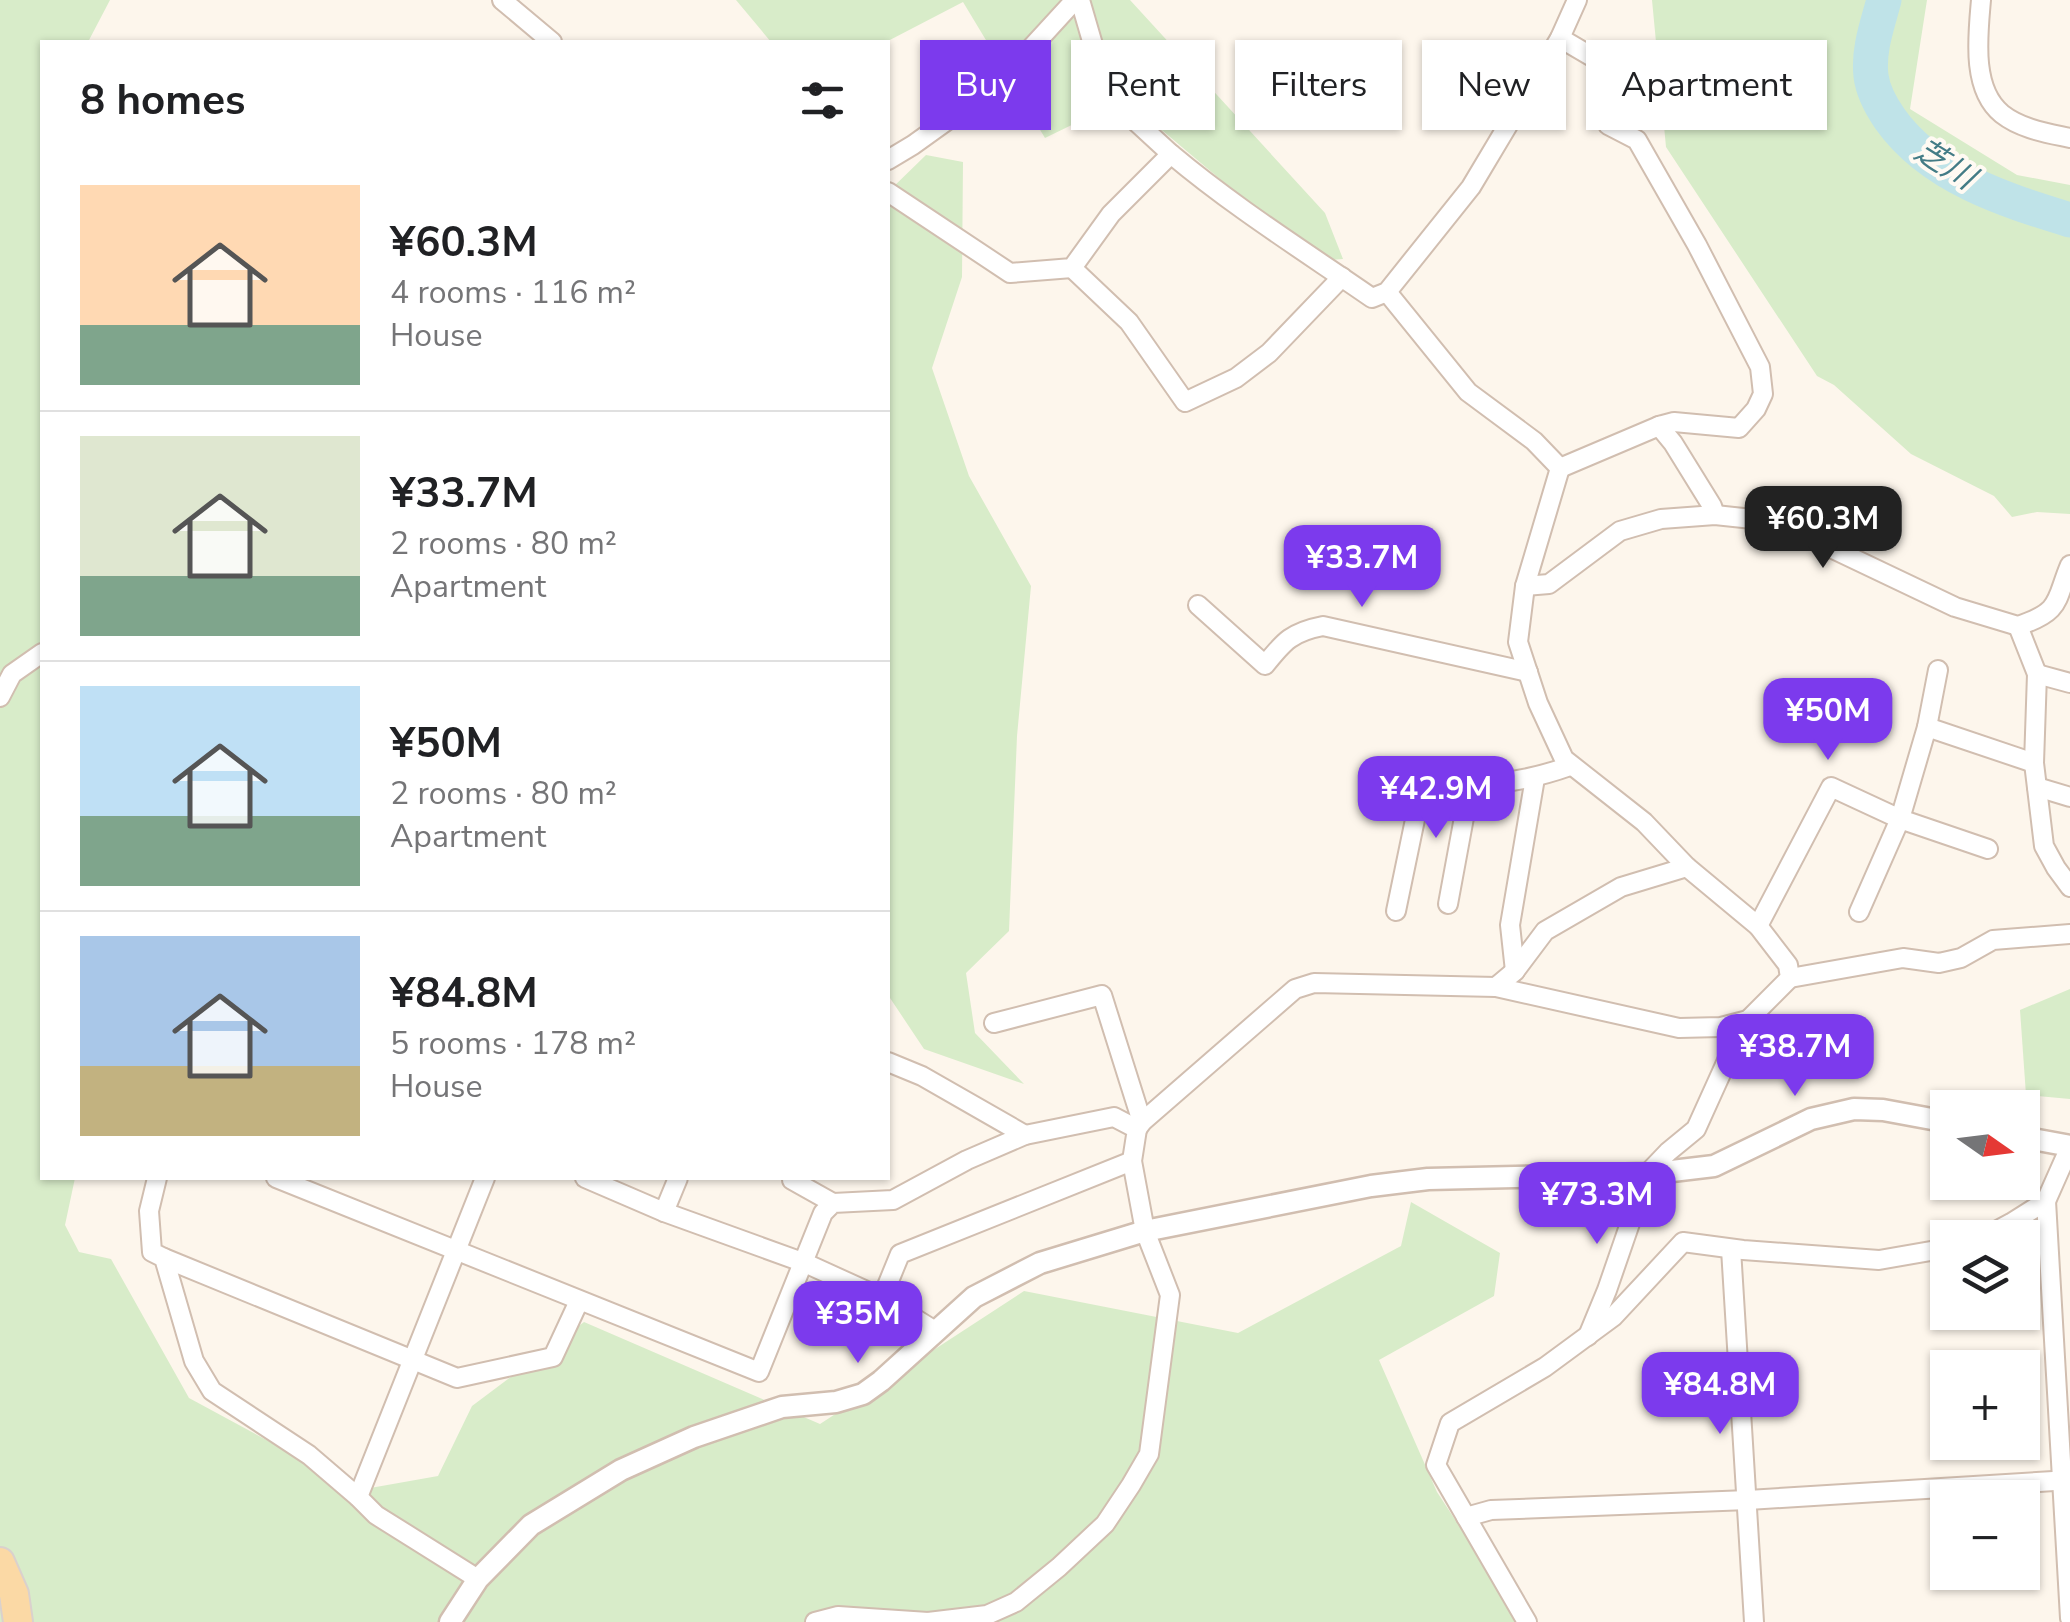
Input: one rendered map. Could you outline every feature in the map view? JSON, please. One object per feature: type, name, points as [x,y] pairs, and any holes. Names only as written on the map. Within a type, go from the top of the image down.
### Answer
[{"type":"main road","points":[[0,1562],[14,1594],[18,1622]]},
{"type":"street","points":[[502,0],[550,40]]},
{"type":"street","points":[[890,159],[998,84],[1078,0],[1108,96],[1197,176],[1372,298],[1387,292],[1471,188],[1560,38],[1578,0]]},
{"type":"street","points":[[1981,0],[1979,72],[1988,95],[2001,114],[2034,131],[2070,138]]},
{"type":"street","points":[[1560,38],[1623,75],[1608,124],[1636,140],[1697,245],[1760,368],[1762,394],[1756,409],[1739,428],[1674,422],[1560,468]]},
{"type":"street","points":[[1072,268],[1111,214],[1170,154]]},
{"type":"street","points":[[890,193],[1010,273],[1072,268],[1129,322],[1185,402],[1236,378],[1269,353],[1342,277]]},
{"type":"street","points":[[1387,292],[1468,392],[1534,440],[1560,468]]},
{"type":"street","points":[[1659,426],[1715,515]]},
{"type":"street","points":[[1560,468],[1525,586],[1518,642],[1564,760],[1644,822],[1687,867],[1758,926],[1788,964],[1790,978]]},
{"type":"street","points":[[1525,586],[1548,584],[1620,531],[1661,519],[1715,515],[1762,520],[1808,537],[1956,608],[2018,626],[2059,602],[2070,564]]},
{"type":"street","points":[[1198,605],[1265,666],[1285,640],[1301,630],[1323,626],[1528,672]]},
{"type":"street","points":[[2018,626],[2037,674],[2034,763],[2038,816],[2044,846],[2070,887]]},
{"type":"street","points":[[0,697],[12,674],[40,654]]},
{"type":"street","points":[[1860,912],[1900,820],[1927,727],[1938,670]]},
{"type":"street","points":[[2037,674],[2070,683]]},
{"type":"street","points":[[1927,727],[2034,763]]},
{"type":"street","points":[[1396,912],[1414,779],[1470,785],[1534,778],[1570,766]]},
{"type":"street","points":[[1515,970],[1510,926],[1534,778]]},
{"type":"street","points":[[1448,904],[1470,785]]},
{"type":"street","points":[[1758,926],[1831,787],[1900,820],[1988,849]]},
{"type":"street","points":[[2037,787],[2070,797]]},
{"type":"street","points":[[1496,988],[1545,932],[1622,887],[1687,867]]},
{"type":"street","points":[[1588,1336],[1647,1174],[1696,1129],[1739,1034],[1790,978],[1903,958],[1939,963],[1961,958],[1992,940],[2070,934]]},
{"type":"street","points":[[1140,1125],[1296,989],[1314,983],[1496,988],[1679,1028],[1721,1027],[1748,1020]]},
{"type":"street","points":[[815,1622],[838,1616],[928,1622],[988,1615],[1016,1602],[1105,1524],[1150,1454],[1170,1295],[1145,1231],[1132,1161],[1140,1125],[1102,995],[994,1023]]},
{"type":"street","points":[[890,1063],[922,1076],[1025,1135]]},
{"type":"street","points":[[450,1622],[478,1579],[531,1526],[621,1470],[694,1437],[782,1407],[836,1402],[862,1394],[974,1297],[1040,1263],[1145,1231],[1371,1186],[1428,1179],[1647,1174],[1714,1166],[1811,1119],[1854,1109],[1930,1119]]},
{"type":"street","points":[[792,1180],[834,1203],[894,1200],[967,1160],[1025,1135],[1114,1117],[1140,1125]]},
{"type":"street","points":[[2040,1140],[2070,1146],[2046,1201],[2070,1618]]},
{"type":"street","points":[[882,1298],[900,1254],[1132,1161]]},
{"type":"street","points":[[156,1180],[149,1211],[152,1252],[457,1378],[553,1358],[580,1301]]},
{"type":"street","points":[[281,1180],[759,1372],[823,1214],[834,1203]]},
{"type":"street","points":[[358,1496],[484,1180]]},
{"type":"street","points":[[589,1180],[804,1263],[882,1298],[935,1331]]},
{"type":"street","points":[[664,1212],[677,1180]]},
{"type":"street","points":[[2017,1220],[2046,1201]]},
{"type":"street","points":[[1527,1622],[1436,1465],[1450,1424],[1545,1367],[1614,1317],[1683,1242],[1879,1260],[1930,1251]]},
{"type":"street","points":[[1731,1248],[1754,1622]]},
{"type":"street","points":[[164,1258],[194,1362],[212,1391],[309,1455],[376,1516],[478,1579]]},
{"type":"street","points":[[1466,1517],[1490,1510],[1748,1500],[2065,1480]]},
{"type":"green space","points":[[0,0],[110,0],[89,40],[40,40],[40,1180],[75,1180],[65,1225],[79,1252],[111,1259],[189,1398],[359,1490],[438,1476],[472,1406],[584,1322],[820,1424],[1024,1291],[1238,1333],[1401,1246],[1411,1202],[1500,1253],[1494,1296],[1379,1360],[1437,1492],[1522,1622],[0,1622]]},
{"type":"green space","points":[[736,0],[1130,0],[1167,40],[1071,40],[1071,125],[1045,138],[1040,130],[1051,130],[1051,40],[986,40],[963,2],[890,40],[769,40]]},
{"type":"green space","points":[[1652,0],[1927,0],[1910,109],[2017,175],[2070,185],[2070,514],[2037,512],[2012,517],[1994,496],[1911,454],[1834,385],[1817,376],[1666,147],[1664,130],[1827,130],[1827,40],[1656,40]]},
{"type":"green space","points":[[1215,93],[1235,115],[1235,130],[1249,130],[1325,213],[1343,259],[1317,261],[1162,130],[1215,130]]},
{"type":"green space","points":[[926,155],[963,162],[962,277],[932,368],[969,476],[1031,586],[1017,736],[1009,931],[966,973],[975,1033],[1024,1084],[924,1049],[890,998],[890,190]]},
{"type":"green space","points":[[2070,989],[2070,1099],[2040,1096],[2040,1090],[2026,1090],[2020,1010]]},
{"type":"waterway","name":"芝川","points":[[1884,0],[1870,66],[1874,88],[1890,119],[1926,156],[1971,184],[2070,220]]}]
